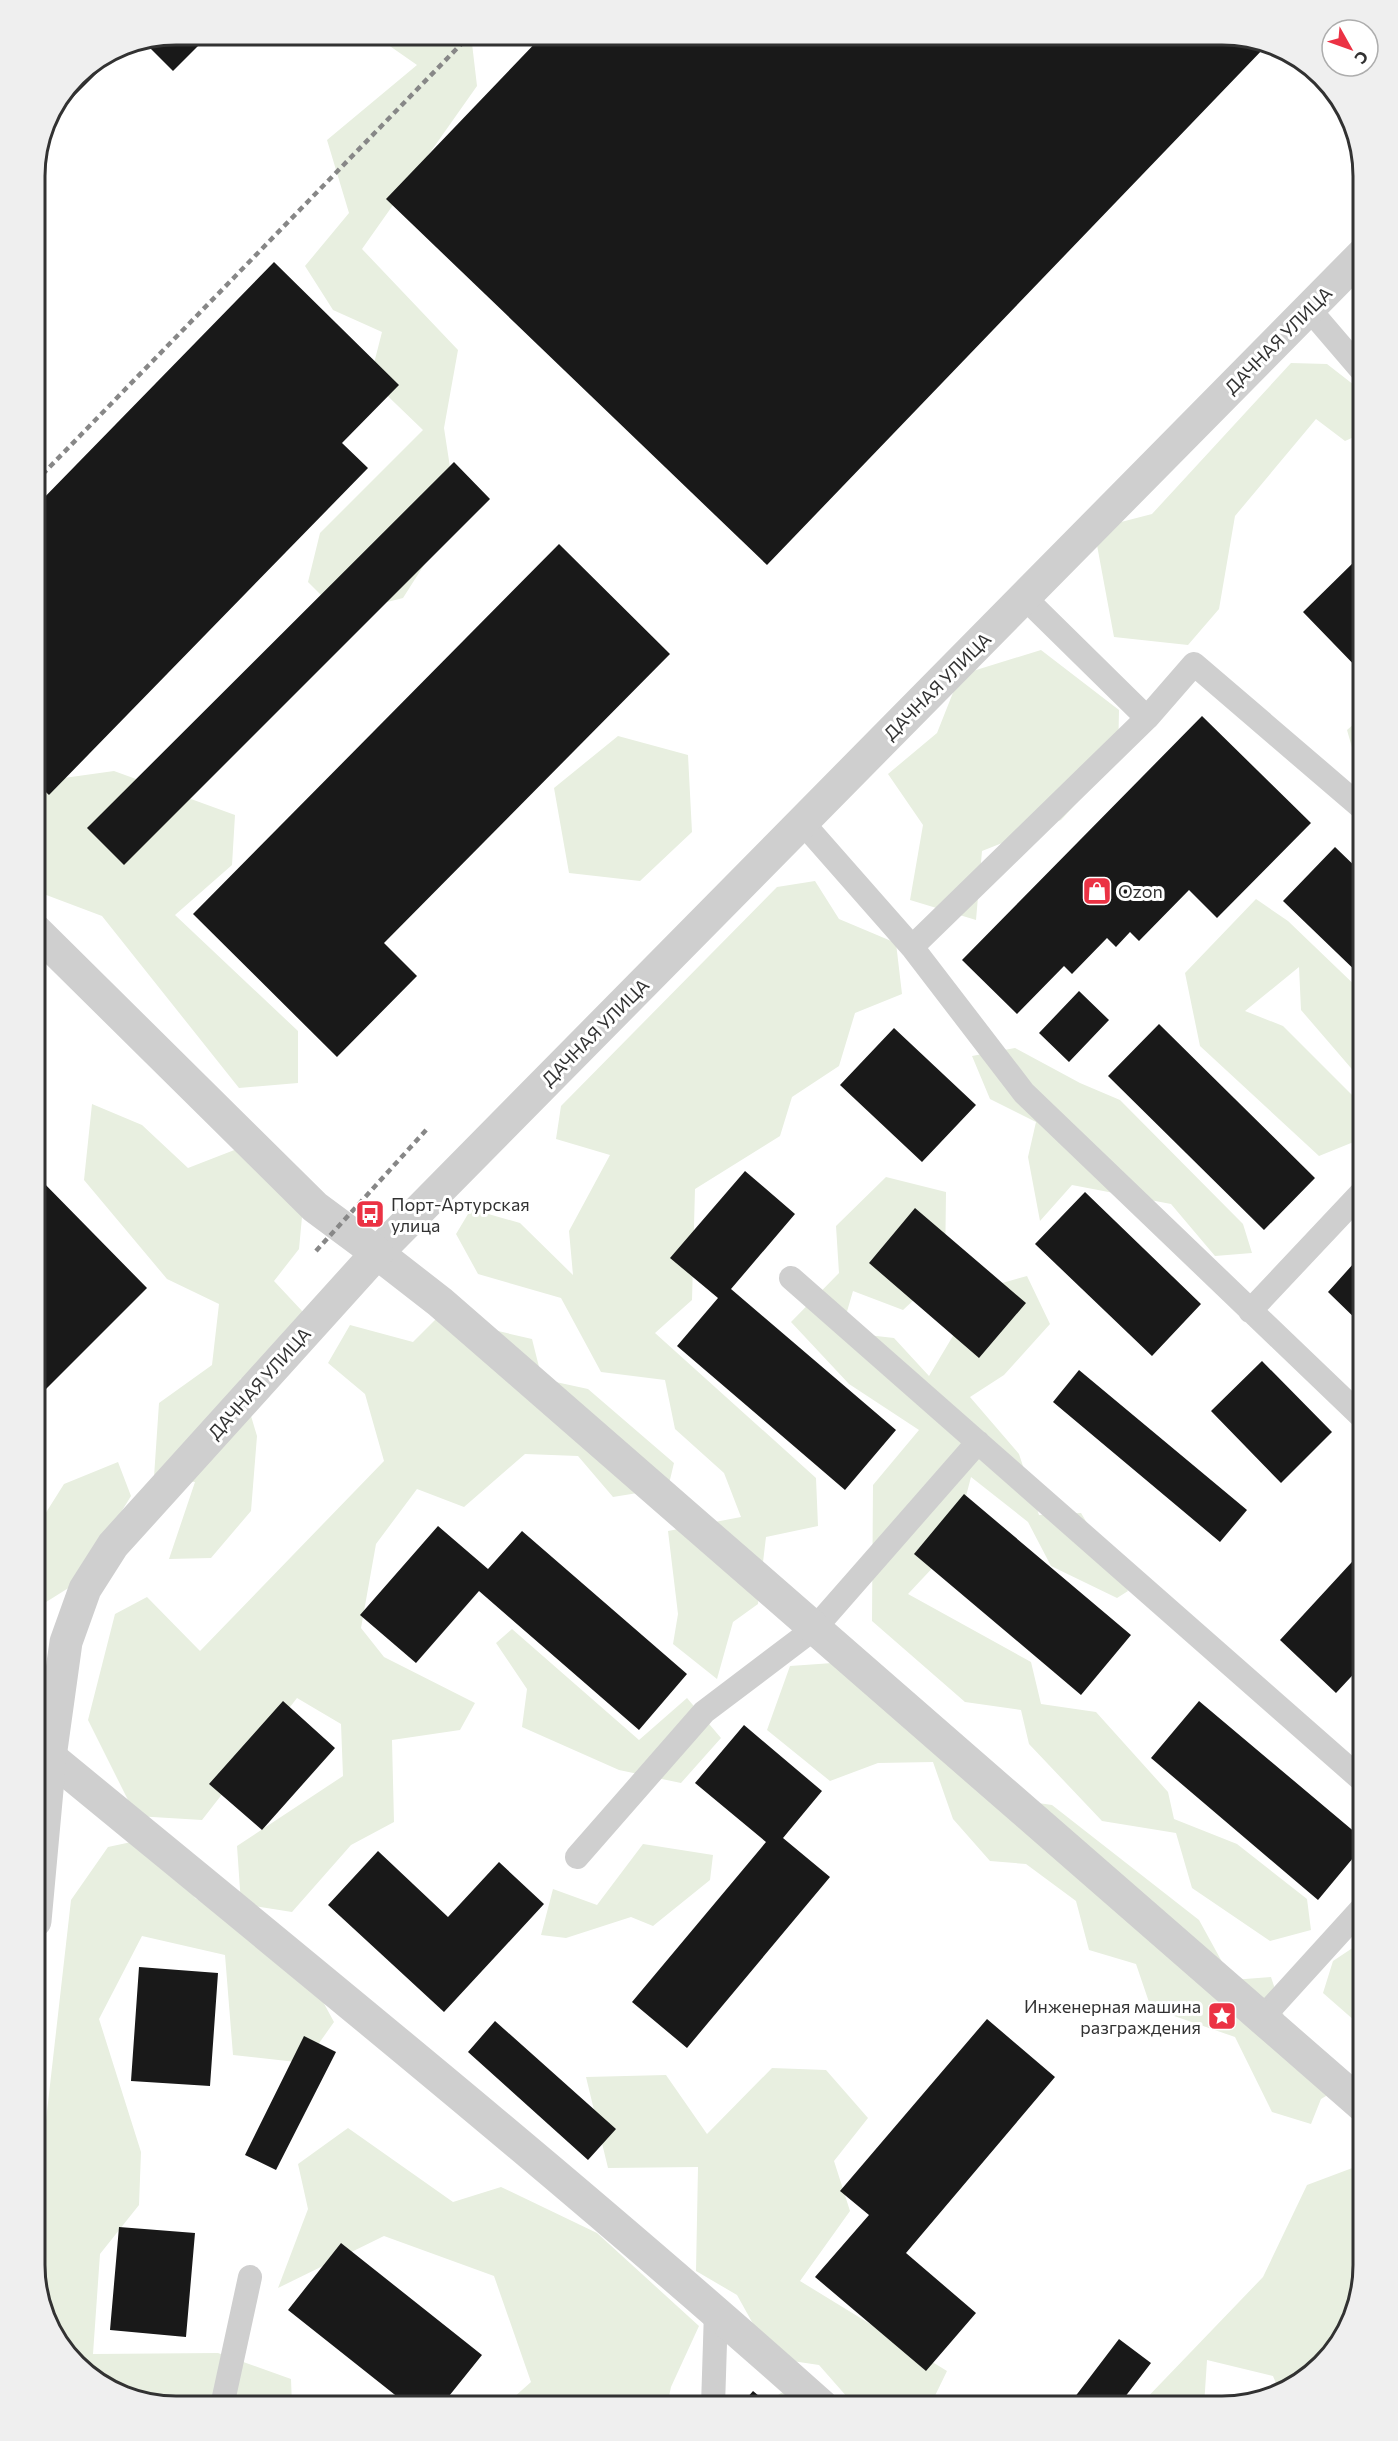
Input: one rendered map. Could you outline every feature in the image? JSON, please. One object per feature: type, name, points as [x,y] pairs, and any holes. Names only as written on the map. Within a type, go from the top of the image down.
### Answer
[{"type":"street","name":"ДАЧНАЯ УЛИЦА","points":[[45,1808],[66,1642],[85,1589],[113,1545],[377,1253],[1353,265]]},
{"type":"street","points":[[45,940],[315,1207],[440,1302],[1353,2096]]},
{"type":"street","points":[[50,1757],[317,1976],[716,2311],[811,2396]]},
{"type":"lane","points":[[1309,309],[1353,359]]},
{"type":"lane","points":[[1024,597],[1147,718]]},
{"type":"lane","points":[[912,947],[1147,718],[1194,664],[1353,800]]},
{"type":"lane","points":[[802,822],[912,947],[1024,1093],[1353,1408]]},
{"type":"lane","points":[[1250,1311],[1353,1203]]},
{"type":"lane","points":[[791,1278],[1353,1771]]},
{"type":"lane","points":[[577,1857],[704,1712],[815,1628],[978,1442]]},
{"type":"lane","points":[[1263,2018],[1353,1919]]},
{"type":"lane","points":[[224,2396],[250,2277]]},
{"type":"lane","points":[[713,2396],[716,2311]]},
{"type":"green space","points":[[388,45],[472,45],[477,86],[362,249],[458,350],[444,428],[457,513],[403,598],[340,614],[308,582],[320,533],[423,430],[370,379],[382,332],[333,310],[305,266],[349,213],[327,140],[417,65]]},
{"type":"green space","points":[[1291,363],[1327,364],[1353,384],[1353,437],[1345,441],[1316,419],[1235,516],[1219,609],[1188,645],[1114,637],[1094,529],[1152,514]]},
{"type":"green space","points":[[1041,650],[1119,710],[1118,758],[1061,820],[982,851],[976,920],[910,900],[923,825],[888,774],[937,733],[960,675]]},
{"type":"green space","points":[[1353,725],[1353,751],[1347,730]]},
{"type":"green space","points":[[618,736],[688,755],[692,832],[640,881],[569,873],[554,788]]},
{"type":"green space","points":[[114,771],[235,815],[232,865],[175,915],[298,1031],[298,1083],[239,1088],[102,916],[45,895],[45,781]]},
{"type":"green space","points":[[815,881],[839,919],[896,943],[902,994],[855,1013],[839,1066],[792,1097],[780,1136],[695,1189],[692,1300],[655,1333],[816,1478],[818,1526],[766,1537],[758,1604],[733,1622],[717,1679],[673,1644],[678,1614],[668,1531],[741,1517],[724,1473],[675,1429],[665,1380],[601,1372],[561,1298],[478,1274],[456,1234],[471,1209],[520,1223],[573,1275],[569,1231],[610,1155],[556,1139],[561,1106],[777,887]]},
{"type":"green space","points":[[1256,899],[1288,921],[1353,983],[1353,1070],[1301,1010],[1299,967],[1245,1011],[1283,1026],[1353,1096],[1353,1142],[1319,1156],[1200,1046],[1185,973]]},
{"type":"green space","points":[[1015,1048],[1080,1083],[1120,1100],[1243,1224],[1252,1253],[1215,1256],[1171,1204],[1072,1185],[1040,1221],[1028,1157],[1036,1122],[990,1099],[972,1056]]},
{"type":"green space","points":[[92,1104],[142,1125],[188,1168],[255,1142],[305,1185],[299,1249],[274,1281],[303,1312],[293,1358],[240,1379],[257,1436],[251,1511],[211,1558],[169,1559],[195,1482],[154,1477],[159,1403],[212,1365],[219,1304],[167,1279],[84,1180]]},
{"type":"green space","points":[[886,1177],[946,1192],[945,1271],[903,1310],[853,1291],[841,1332],[894,1338],[929,1376],[981,1289],[1027,1276],[1050,1324],[1004,1375],[970,1397],[1019,1454],[1039,1515],[1081,1513],[1128,1591],[1117,1598],[1051,1566],[1028,1522],[971,1477],[953,1546],[908,1594],[1031,1662],[1041,1704],[1096,1712],[1168,1792],[1174,1819],[1237,1844],[1307,1899],[1311,1930],[1270,1941],[1192,1888],[1176,1833],[1102,1821],[1029,1744],[1021,1710],[965,1702],[872,1621],[873,1485],[919,1430],[849,1384],[791,1322],[839,1273],[836,1226]]},
{"type":"green space","points":[[438,1317],[532,1339],[542,1379],[588,1389],[674,1463],[668,1488],[613,1497],[578,1456],[525,1454],[464,1507],[417,1489],[376,1544],[361,1628],[384,1657],[475,1703],[460,1730],[392,1740],[394,1822],[351,1845],[292,1912],[241,1904],[237,1846],[343,1776],[341,1724],[297,1698],[202,1820],[136,1816],[88,1720],[115,1614],[147,1597],[200,1651],[384,1461],[365,1394],[328,1363],[350,1325],[413,1342]]},
{"type":"green space","points":[[118,1462],[131,1496],[78,1582],[45,1603],[45,1514],[64,1484]]},
{"type":"green space","points":[[512,1629],[639,1740],[687,1698],[721,1738],[681,1783],[619,1770],[522,1727],[527,1689],[496,1643]]},
{"type":"green space","points":[[861,1661],[997,1797],[1052,1805],[1199,1920],[1232,1980],[1271,1977],[1287,2025],[1353,2080],[1321,2099],[1311,2124],[1272,2112],[1235,2037],[1151,2008],[1136,1964],[1089,1950],[1076,1901],[1026,1864],[990,1861],[953,1819],[933,1762],[878,1763],[830,1781],[767,1730],[790,1666]]},
{"type":"green space","points":[[164,1835],[195,1898],[295,1950],[334,2022],[305,2063],[233,2055],[225,1955],[142,1936],[99,2019],[141,2152],[139,2205],[100,2254],[93,2354],[218,2353],[291,2379],[292,2396],[167,2396],[118,2383],[90,2364],[77,2351],[58,2323],[49,2299],[45,2265],[45,2129],[71,1900],[108,1847]]},
{"type":"green space","points":[[643,1844],[713,1855],[710,1880],[653,1926],[631,1917],[566,1938],[541,1935],[553,1889],[597,1905]]},
{"type":"green space","points":[[1353,1948],[1353,2019],[1323,1993],[1333,1961]]},
{"type":"green space","points":[[772,2068],[826,2070],[868,2118],[834,2161],[850,2211],[800,2281],[947,2371],[935,2396],[846,2396],[819,2365],[772,2358],[737,2295],[696,2271],[698,2167],[608,2168],[586,2077],[666,2075],[707,2134]]},
{"type":"green space","points":[[348,2128],[453,2202],[501,2187],[597,2233],[699,2326],[669,2396],[515,2396],[531,2382],[494,2276],[384,2236],[278,2288],[308,2209],[298,2164]]},
{"type":"green space","points":[[1353,2168],[1352,2282],[1349,2299],[1340,2323],[1331,2338],[1308,2364],[1276,2384],[1273,2376],[1207,2360],[1205,2396],[1149,2396],[1263,2277],[1307,2185]]},
{"type":"green space","points":[[789,2388],[800,2396],[777,2396]]},
{"type":"building","points":[[167,45],[199,45],[173,71],[150,48]]},
{"type":"building","points":[[533,45],[1231,45],[1261,51],[767,565],[386,199]]},
{"type":"building","points":[[103,67],[68,102],[83,83]]},
{"type":"building","points":[[274,262],[399,385],[342,443],[368,468],[49,795],[45,791],[45,497]]},
{"type":"building","points":[[454,462],[490,499],[124,865],[87,828]]},
{"type":"building","points":[[559,544],[670,654],[384,943],[417,976],[337,1057],[193,914]]},
{"type":"building","points":[[1353,563],[1353,664],[1303,612]]},
{"type":"building","points":[[1202,716],[1311,823],[1217,918],[1189,890],[1139,941],[1130,932],[1116,947],[1107,938],[1072,974],[1064,966],[1017,1014],[962,960]]},
{"type":"building","points":[[1335,847],[1353,864],[1353,968],[1283,901]]},
{"type":"building","points":[[1079,991],[1109,1020],[1069,1062],[1039,1033]]},
{"type":"building","points":[[1159,1024],[1315,1178],[1264,1230],[1108,1076]]},
{"type":"building","points":[[894,1028],[976,1105],[922,1162],[840,1085]]},
{"type":"building","points":[[745,1171],[795,1214],[731,1289],[896,1430],[845,1490],[677,1346],[718,1298],[670,1258]]},
{"type":"building","points":[[45,1184],[147,1288],[45,1390]]},
{"type":"building","points":[[1085,1192],[1201,1304],[1152,1356],[1035,1244]]},
{"type":"building","points":[[915,1208],[1026,1303],[979,1358],[869,1263]]},
{"type":"building","points":[[1353,1264],[1353,1316],[1328,1292]]},
{"type":"building","points":[[1262,1361],[1332,1432],[1281,1483],[1211,1411]]},
{"type":"building","points":[[1079,1370],[1247,1510],[1220,1542],[1053,1402]]},
{"type":"building","points":[[964,1494],[1131,1635],[1081,1695],[914,1554]]},
{"type":"building","points":[[438,1526],[488,1569],[522,1531],[687,1674],[639,1730],[479,1591],[416,1663],[360,1615]]},
{"type":"building","points":[[1353,1561],[1353,1675],[1336,1693],[1280,1640]]},
{"type":"building","points":[[283,1701],[335,1748],[262,1830],[209,1784]]},
{"type":"building","points":[[1199,1701],[1353,1831],[1353,1858],[1318,1900],[1151,1758]]},
{"type":"building","points":[[744,1725],[822,1791],[783,1838],[830,1877],[687,2048],[632,2002],[766,1842],[695,1783]]},
{"type":"building","points":[[378,1851],[448,1917],[499,1862],[544,1904],[444,2012],[328,1905]]},
{"type":"building","points":[[139,1967],[218,1973],[210,2086],[131,2081]]},
{"type":"building","points":[[987,2019],[1055,2077],[906,2253],[976,2313],[926,2371],[815,2277],[869,2215],[840,2191]]},
{"type":"building","points":[[495,2021],[616,2129],[588,2160],[468,2052]]},
{"type":"building","points":[[304,2036],[336,2052],[276,2170],[245,2155]]},
{"type":"building","points":[[119,2227],[195,2233],[186,2337],[110,2330]]},
{"type":"building","points":[[341,2243],[482,2355],[449,2396],[396,2396],[288,2310]]},
{"type":"building","points":[[1119,2339],[1151,2363],[1126,2396],[1076,2396]]},
{"type":"building","points":[[753,2391],[759,2396],[749,2396]]},
{"type":"railway","points":[[45,472],[460,45]]},
{"type":"railway","points":[[316,1251],[428,1128]]},
{"type":"place","name":"Ozon","points":[[1097,891]]},
{"type":"place","name":"Порт-Артурская улица","points":[[370,1214]]},
{"type":"place","name":"Инженерная машина разграждения","points":[[1222,2016]]}]
